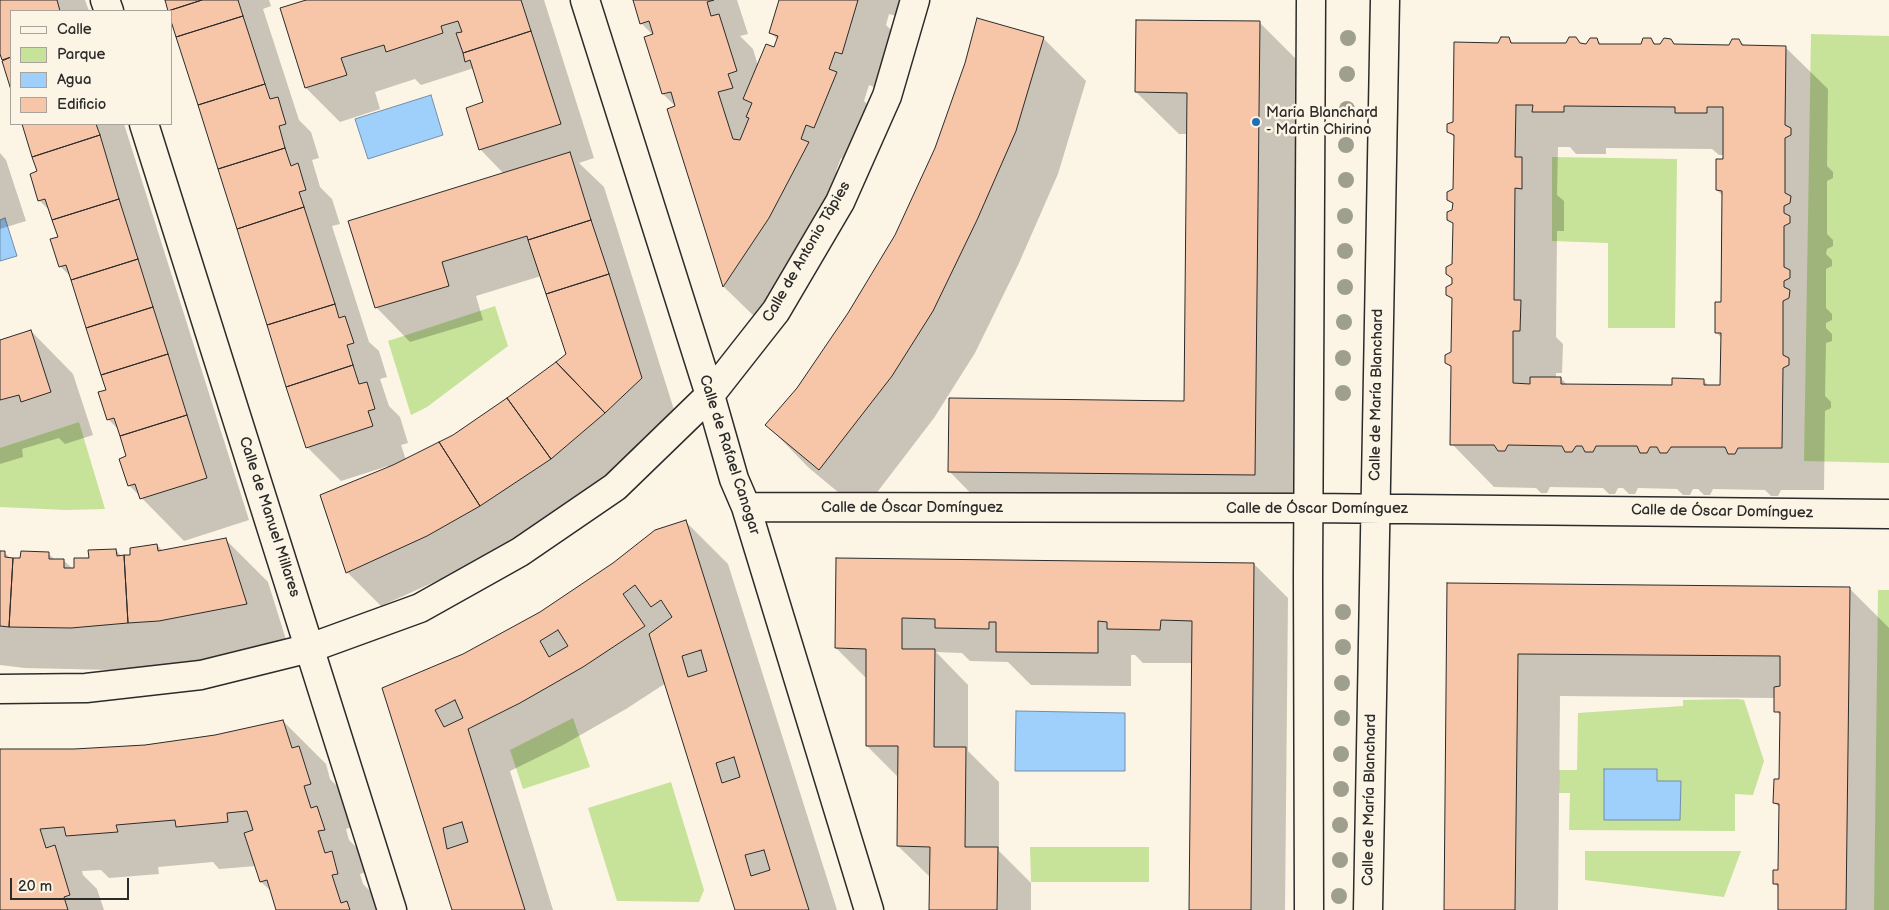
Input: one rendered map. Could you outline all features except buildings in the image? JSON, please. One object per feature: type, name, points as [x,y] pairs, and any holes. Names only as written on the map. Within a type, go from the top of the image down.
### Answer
[{"type":"street","name":"Calle de Rafael Canogar","points":[[585,0],[710,394],[734,479],[746,508],[869,910]]},
{"type":"street","name":"Calle de Antonio Tàpies","points":[[0,689],[86,688],[200,675],[310,648],[420,608],[520,552],[615,486],[710,394],[776,310],[840,202],[887,96],[915,0]]},
{"type":"street","points":[[1309,910],[1308,508],[1311,0]]},
{"type":"street","name":"Calle de María Blanchard","points":[[1368,910],[1385,0]]},
{"type":"street","name":"Calle de Manuel Millares","points":[[144,125],[392,910]]},
{"type":"street","name":"Calle de Óscar Domínguez","points":[[746,508],[1308,508],[1889,514]]},
{"type":"green space","points":[[1811,34],[1889,36],[1889,463],[1804,461]]},
{"type":"green space","points":[[1552,157],[1677,159],[1675,328],[1608,328],[1608,243],[1552,241]]},
{"type":"green space","points":[[495,306],[508,346],[427,407],[411,415],[388,341]]},
{"type":"green space","points":[[79,422],[105,509],[66,510],[0,507],[0,448]]},
{"type":"green space","points":[[1878,590],[1889,590],[1889,910],[1874,910]]},
{"type":"green space","points":[[1683,700],[1744,700],[1764,761],[1753,795],[1735,794],[1735,831],[1569,830],[1570,793],[1559,793],[1559,770],[1577,770],[1578,713],[1683,706]]},
{"type":"green space","points":[[573,718],[590,767],[523,789],[510,750]]},
{"type":"green space","points":[[671,782],[704,890],[699,902],[617,901],[588,808]]},
{"type":"green space","points":[[1030,847],[1149,847],[1149,882],[1031,882]]},
{"type":"green space","points":[[1585,851],[1741,851],[1724,897],[1585,880]]},
{"type":"water","points":[[431,95],[443,135],[368,159],[355,119]]},
{"type":"water","points":[[5,218],[17,256],[0,261],[0,220]]},
{"type":"water","points":[[1016,711],[1125,713],[1125,771],[1015,771]]},
{"type":"water","points":[[1604,769],[1657,769],[1657,781],[1681,781],[1680,820],[1604,820]]},
{"type":"place","name":"Maria Blanchard - Martin Chirino","points":[[1256,122]]}]
